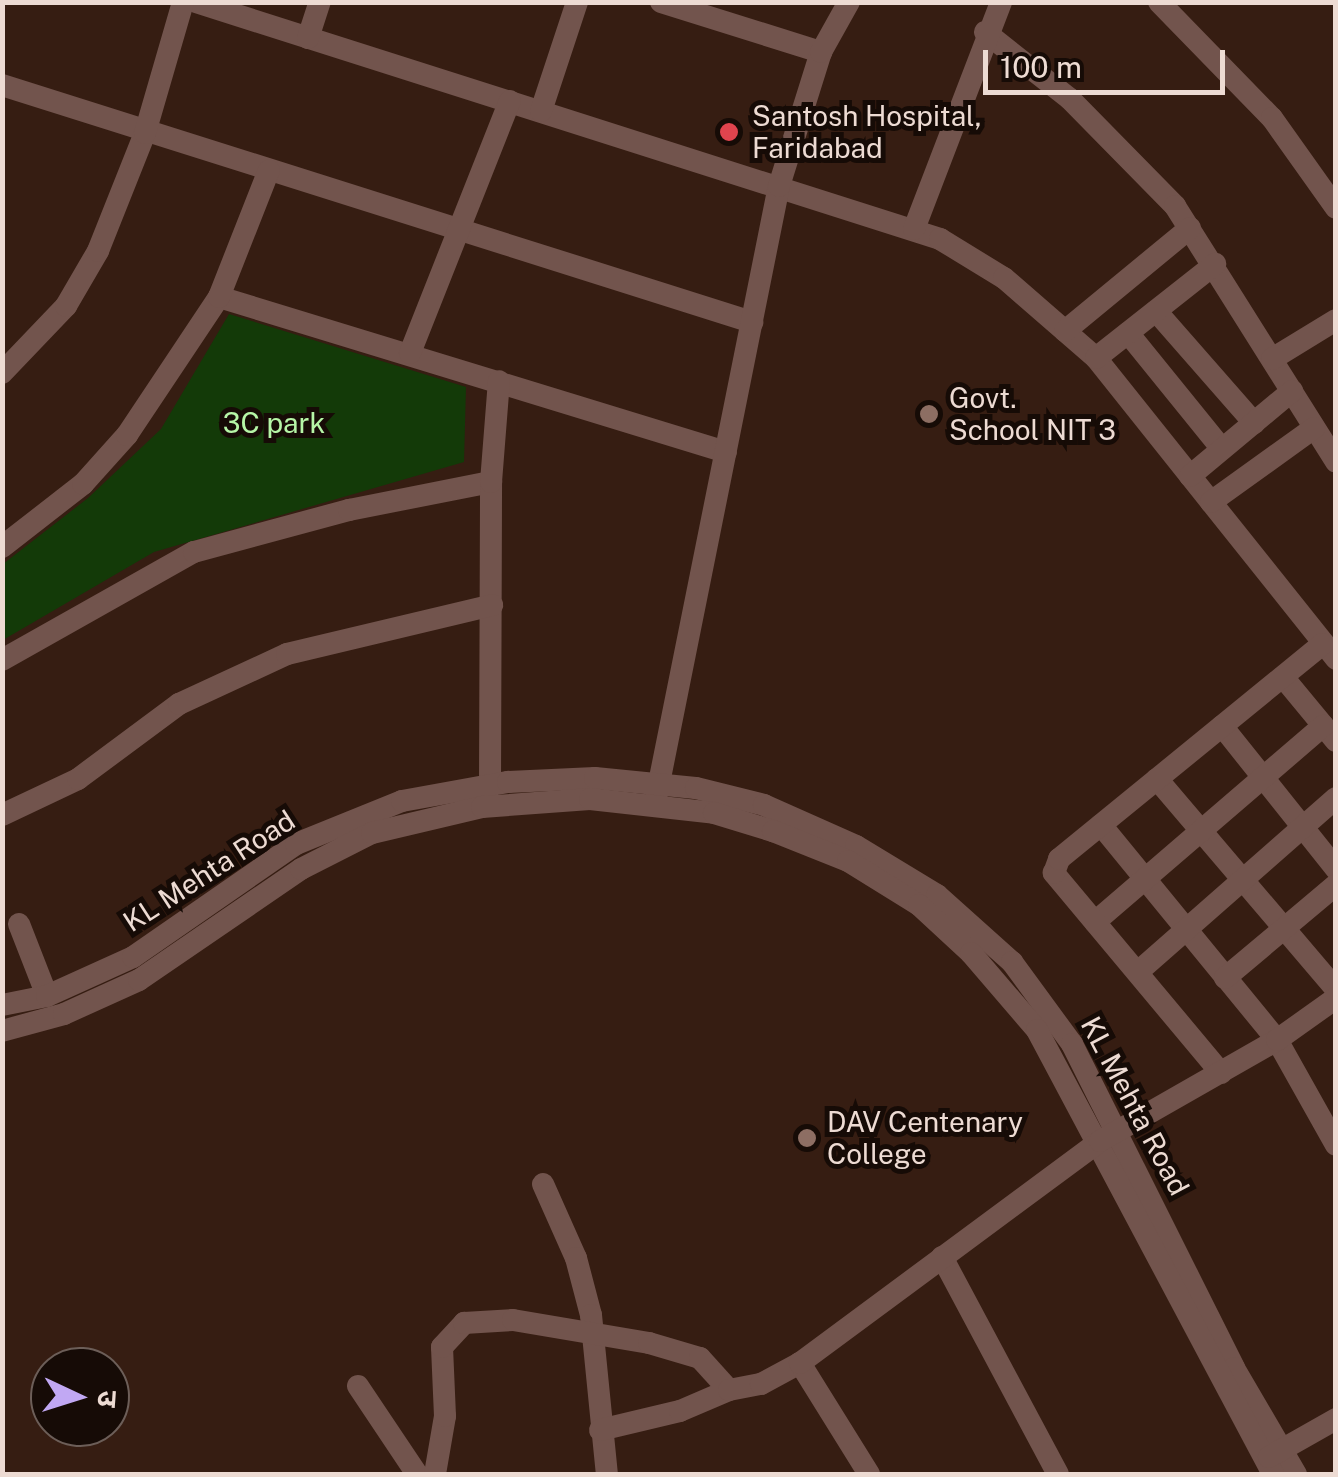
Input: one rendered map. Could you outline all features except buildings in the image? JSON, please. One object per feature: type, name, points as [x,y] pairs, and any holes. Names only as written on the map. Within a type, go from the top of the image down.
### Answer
[{"type":"street","points":[[2,373],[66,306],[98,251],[145,133],[182,2]]},
{"type":"street","points":[[196,2],[914,228],[1004,278],[1096,358],[1329,652],[1283,677],[1222,726],[1059,858],[1054,873],[1221,1073]]},
{"type":"street","points":[[308,38],[320,2]]},
{"type":"street","points":[[541,111],[577,2]]},
{"type":"street","points":[[660,2],[699,8],[820,52]]},
{"type":"street","points":[[656,795],[780,186],[820,52],[849,2]]},
{"type":"street","points":[[914,228],[985,32],[1001,2]]},
{"type":"street","points":[[1159,2],[1272,118],[1336,208]]},
{"type":"street","points":[[985,32],[1070,99],[1190,228],[1336,462]]},
{"type":"street","points":[[2,86],[752,322]]},
{"type":"street","points":[[410,354],[510,101]]},
{"type":"street","points":[[2,546],[83,484],[122,440],[219,297],[269,170]]},
{"type":"street","points":[[1065,331],[1190,228]]},
{"type":"street","points":[[1096,358],[1214,264]]},
{"type":"street","points":[[219,297],[726,452]]},
{"type":"street","points":[[1156,311],[1254,423]]},
{"type":"street","points":[[1272,359],[1336,320]]},
{"type":"street","points":[[1128,333],[1222,449]]},
{"type":"street","points":[[490,786],[491,482],[499,381]]},
{"type":"street","points":[[1190,476],[1292,391]]},
{"type":"street","points":[[1210,502],[1314,428]]},
{"type":"street","points":[[2,660],[194,552],[349,510],[491,482]]},
{"type":"street","points":[[2,815],[78,779],[179,704],[288,654],[492,605]]},
{"type":"street","points":[[1095,922],[1265,776],[1329,733],[1283,677]]},
{"type":"street","points":[[1222,726],[1336,868]]},
{"type":"street","name":"KL Mehta Road","points":[[2,1004],[47,996],[133,956],[296,844],[402,801],[490,786],[596,778],[656,795]]},
{"type":"street","points":[[1158,779],[1336,989]]},
{"type":"street","name":"KL Mehta Road","points":[[2,1031],[64,1014],[140,980],[300,868],[372,833],[482,807],[590,799],[656,795],[764,806],[856,846],[937,895],[1012,962],[1072,1044],[1109,1136],[1273,1461],[1296,1474]]},
{"type":"street","points":[[1139,971],[1336,798]]},
{"type":"street","points":[[1100,825],[1277,1040],[1336,1145]]},
{"type":"street","points":[[1225,978],[1336,885]]},
{"type":"street","points":[[19,924],[47,996]]},
{"type":"street","points":[[543,1184],[576,1258],[594,1332],[602,1458],[680,1411],[729,1390],[761,1384],[800,1362],[1109,1136],[1277,1040],[1336,998]]},
{"type":"street","points":[[942,1257],[1058,1474]]},
{"type":"street","points":[[435,1474],[445,1416],[442,1347],[456,1328],[497,1319],[594,1332],[700,1358],[729,1390]]},
{"type":"street","points":[[800,1362],[869,1474]]},
{"type":"street","points":[[358,1386],[418,1474]]},
{"type":"street","points":[[1273,1461],[1336,1418]]},
{"type":"green space","name":"3C park","points":[[229,314],[466,387],[464,462],[154,552],[3,640],[3,564],[88,498],[161,429]]},
{"type":"place","name":"Santosh Hospital, Faridabad","points":[[729,132]]},
{"type":"place","name":"Govt. School NIT 3","points":[[929,414]]},
{"type":"place","name":"DAV Centenary College","points":[[807,1138]]}]
